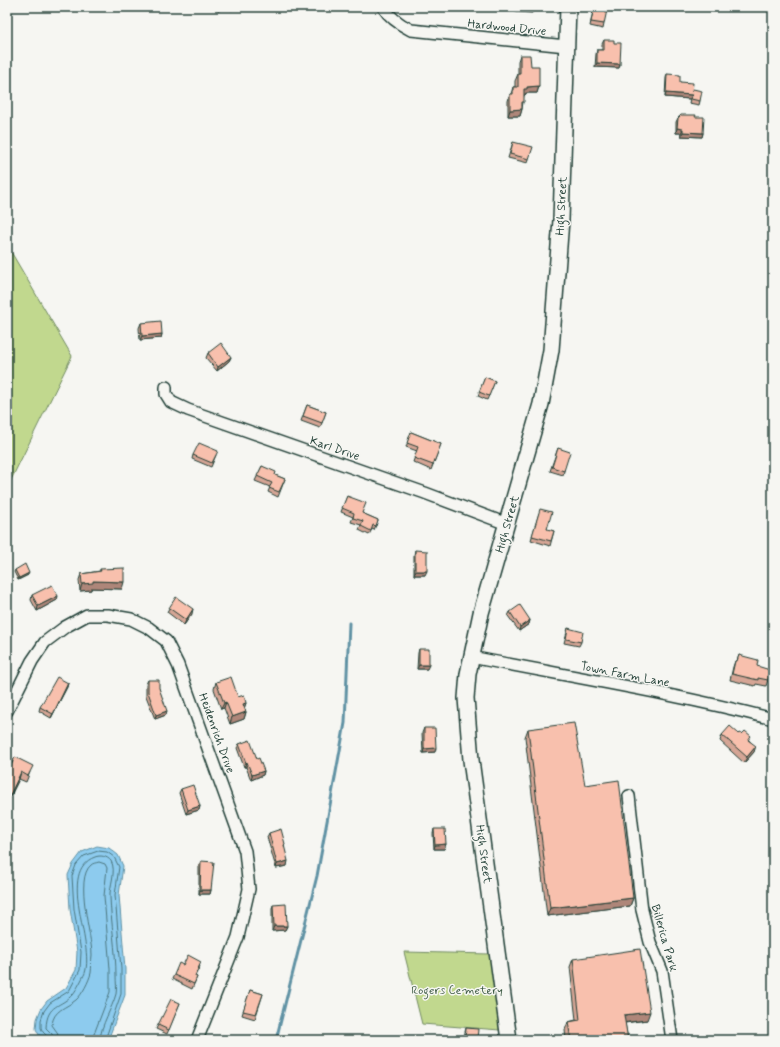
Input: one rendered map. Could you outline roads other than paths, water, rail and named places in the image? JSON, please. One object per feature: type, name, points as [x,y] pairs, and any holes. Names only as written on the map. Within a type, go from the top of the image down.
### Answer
[{"type":"main road","name":"High Street","points":[[510,1040],[468,725],[466,698],[468,674],[481,613],[542,404],[551,350],[561,220],[568,7]]},
{"type":"street","name":"Hardwood Drive","points":[[383,7],[398,23],[411,30],[566,46]]},
{"type":"street","name":"Karl Drive","points":[[166,387],[166,394],[171,402],[188,410],[425,493],[507,524]]},
{"type":"street","name":"Heidenrich Drive","points":[[7,711],[32,661],[45,642],[65,627],[87,616],[108,615],[131,619],[149,628],[166,641],[178,665],[245,851],[249,888],[238,937],[197,1040]]},
{"type":"street","name":"Town Farm Lane","points":[[472,657],[740,710],[773,719]]},
{"type":"street","name":"Billerica Park","points":[[629,796],[642,910],[650,942],[662,971],[672,1040]]},
{"type":"water","points":[[97,846],[109,848],[118,855],[123,866],[119,895],[125,969],[125,995],[108,1040],[46,1040],[39,1035],[36,1029],[37,1019],[41,1009],[47,1001],[66,988],[76,970],[77,952],[70,909],[68,875],[73,864],[82,852]]},
{"type":"waterway","points":[[276,1040],[317,876],[345,723],[349,623]]},
{"type":"park label","name":"Rogers Cemetery","points":[[457,990]]}]
